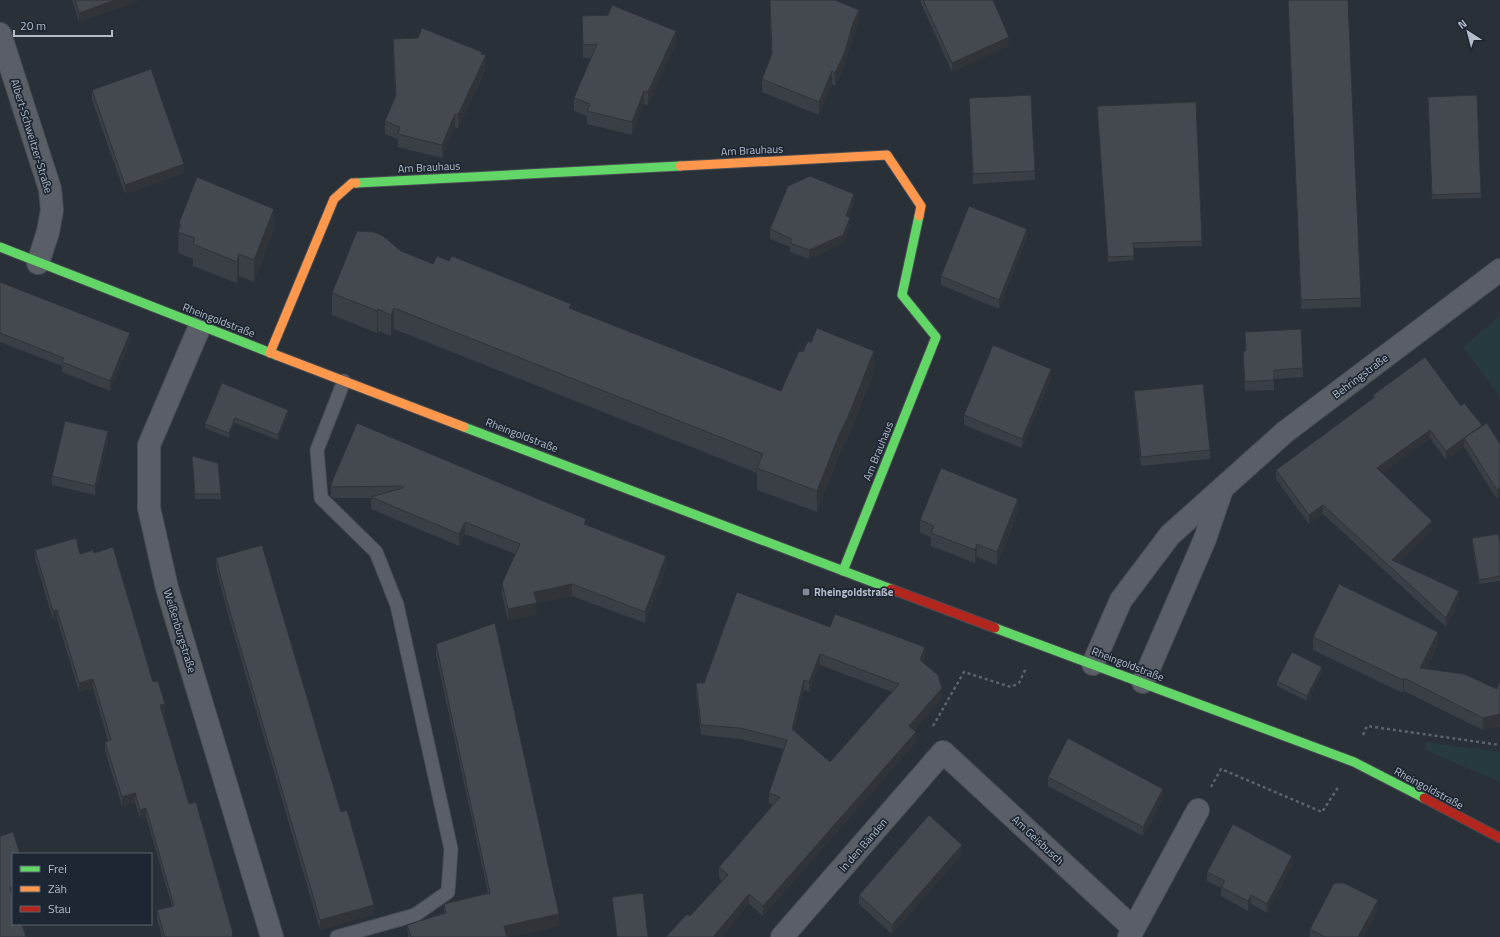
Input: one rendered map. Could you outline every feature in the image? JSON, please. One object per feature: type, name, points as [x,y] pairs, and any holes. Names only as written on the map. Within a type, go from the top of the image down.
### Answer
[{"type":"street","name":"Albert-Schweitzer-Straße","points":[[0,34],[50,189],[52,210],[48,232],[38,263]]},
{"type":"street","name":"Am Brauhaus","points":[[270,353],[334,199],[352,183],[887,155],[921,206],[902,295],[936,337],[843,570]]},
{"type":"street","name":"Rheingoldstraße","points":[[0,247],[270,353],[985,625],[1038,643],[1354,762],[1500,838]]},
{"type":"street","name":"Behringstraße","points":[[1093,664],[1121,600],[1170,535],[1285,432],[1500,270]]},
{"type":"street","name":"Weißenburgstraße","points":[[200,326],[149,445],[149,508],[167,588],[272,937]]},
{"type":"street","name":"Behringstraße","points":[[1143,682],[1204,539],[1224,486]]},
{"type":"street","name":"Am Geisbusch","points":[[943,752],[1131,933],[1198,810]]},
{"type":"street","name":"In den Bänden","points":[[782,937],[943,752]]},
{"type":"lane","points":[[337,937],[415,915],[448,892],[451,849],[397,605],[376,552],[321,498],[317,450],[344,381]]},
{"type":"path","points":[[943,752],[931,730],[964,672],[1011,687],[1019,683],[1038,643]]},
{"type":"path","points":[[1198,810],[1221,769],[1322,812],[1354,762],[1366,726],[1500,745]]},
{"type":"green space","points":[[1500,316],[1500,397],[1463,347]]},
{"type":"green space","points":[[1426,742],[1500,752],[1500,782],[1425,750]]},
{"type":"building","points":[[75,0],[115,0],[79,13]]},
{"type":"building","points":[[770,0],[835,0],[859,10],[853,23],[844,54],[835,73],[832,71],[819,102],[762,79],[772,54]]},
{"type":"building","points":[[923,0],[993,0],[1009,37],[952,63]]},
{"type":"building","points":[[1288,0],[1348,0],[1361,298],[1301,300]]},
{"type":"building","points":[[612,5],[676,31],[648,92],[644,91],[632,122],[587,111],[590,104],[574,98],[597,44],[583,45],[582,16],[608,15]]},
{"type":"building","points":[[422,28],[482,52],[481,54],[486,55],[458,115],[455,114],[442,145],[398,134],[400,127],[385,121],[396,95],[393,39],[418,38]]},
{"type":"building","points":[[151,69],[184,164],[125,185],[92,90]]},
{"type":"building","points":[[1031,95],[1035,171],[973,174],[969,98]]},
{"type":"building","points":[[1477,95],[1481,193],[1432,195],[1428,97]]},
{"type":"building","points":[[1196,102],[1202,241],[1133,243],[1134,256],[1108,257],[1097,106]]},
{"type":"building","points":[[810,176],[854,194],[846,216],[850,218],[843,235],[809,250],[790,243],[792,239],[770,229],[788,186]]},
{"type":"building","points":[[197,177],[274,209],[254,260],[239,254],[237,262],[193,244],[195,238],[178,232],[181,225],[179,223]]},
{"type":"building","points":[[969,206],[1027,229],[999,300],[941,276]]},
{"type":"building","points":[[357,231],[374,232],[383,236],[401,251],[433,264],[437,256],[449,261],[452,256],[571,304],[569,308],[781,391],[799,351],[803,352],[808,341],[811,343],[817,328],[874,351],[817,491],[757,468],[763,454],[394,308],[391,315],[332,293]]},
{"type":"building","points":[[0,282],[130,333],[110,381],[62,362],[64,358],[0,333]]},
{"type":"building","points":[[1301,329],[1303,368],[1274,370],[1274,380],[1245,382],[1243,353],[1246,350],[1245,332]]},
{"type":"building","points":[[993,345],[1051,369],[1022,439],[964,415]]},
{"type":"building","points":[[1425,357],[1461,406],[1464,403],[1482,425],[1446,451],[1430,430],[1377,468],[1432,521],[1392,560],[1459,591],[1446,618],[1323,505],[1309,515],[1276,470],[1375,397],[1373,395]]},
{"type":"building","points":[[222,383],[288,410],[278,435],[235,418],[229,433],[205,424]]},
{"type":"building","points":[[1203,384],[1210,450],[1141,457],[1134,391]]},
{"type":"building","points":[[65,421],[108,431],[95,486],[52,476]]},
{"type":"building","points":[[357,423],[586,519],[584,524],[666,556],[645,612],[572,584],[534,592],[537,603],[508,609],[502,583],[520,544],[465,522],[459,534],[371,497],[403,488],[403,486],[333,487],[331,484]]},
{"type":"building","points":[[1487,423],[1500,444],[1500,488],[1497,490],[1464,438]]},
{"type":"building","points":[[192,456],[218,463],[221,494],[195,494]]},
{"type":"building","points":[[941,468],[1018,499],[997,552],[977,544],[975,550],[931,533],[934,526],[920,520]]},
{"type":"building","points":[[1498,534],[1500,543],[1500,576],[1479,580],[1472,538]]},
{"type":"building","points":[[76,538],[80,554],[93,550],[94,553],[113,547],[153,682],[158,681],[165,704],[160,705],[189,804],[196,802],[233,937],[165,937],[157,910],[174,906],[146,808],[140,810],[135,793],[122,797],[105,742],[111,740],[93,679],[79,683],[57,610],[53,611],[35,550]]},
{"type":"building","points":[[262,545],[341,812],[347,810],[374,905],[320,920],[228,605],[216,558]]},
{"type":"building","points":[[1339,584],[1438,632],[1420,668],[1464,674],[1497,689],[1500,680],[1500,714],[1483,718],[1404,678],[1403,680],[1313,637]]},
{"type":"building","points":[[737,592],[830,627],[835,614],[925,647],[920,660],[938,675],[942,688],[909,726],[916,732],[763,906],[749,894],[714,936],[716,937],[666,937],[687,914],[690,916],[728,875],[719,867],[780,797],[769,793],[787,740],[740,728],[701,725],[696,683],[704,683]],"holes":[[[820,654],[899,684],[830,762],[792,729],[804,680],[809,682]]]},
{"type":"building","points":[[495,623],[559,914],[504,926],[507,937],[411,937],[407,925],[446,913],[444,904],[490,893],[436,644]]},
{"type":"building","points":[[1292,652],[1322,667],[1307,696],[1277,681]]},
{"type":"building","points":[[1068,738],[1163,789],[1143,827],[1048,777]]},
{"type":"building","points":[[929,815],[962,845],[892,925],[859,895]]},
{"type":"building","points":[[1233,824],[1292,856],[1267,904],[1251,895],[1248,901],[1221,887],[1225,881],[1207,872]]},
{"type":"building","points":[[13,832],[20,853],[12,853],[12,887],[10,888],[12,895],[12,925],[22,925],[26,937],[0,937],[0,836]]},
{"type":"building","points":[[1334,883],[1344,883],[1378,900],[1358,937],[1325,937],[1310,929]]},
{"type":"building","points":[[643,893],[648,937],[617,937],[612,897]]},
{"type":"traffic: fast","points":[[356,183],[680,166]]},
{"type":"traffic: fast","points":[[843,571],[936,337],[902,295],[919,216]]},
{"type":"traffic: fast","points":[[0,247],[276,355]]},
{"type":"traffic: fast","points":[[464,427],[891,589]]},
{"type":"traffic: fast","points":[[995,628],[1354,762],[1424,798]]},
{"type":"traffic: slow","points":[[680,166],[887,155],[921,206],[919,216]]},
{"type":"traffic: slow","points":[[270,353],[334,199],[352,183],[356,183]]},
{"type":"traffic: slow","points":[[276,355],[464,427]]},
{"type":"traffic: jam","points":[[891,589],[995,628]]},
{"type":"traffic: jam","points":[[1424,798],[1500,838]]},
{"type":"place","name":"Rheingoldstraße","points":[[806,592]]}]
